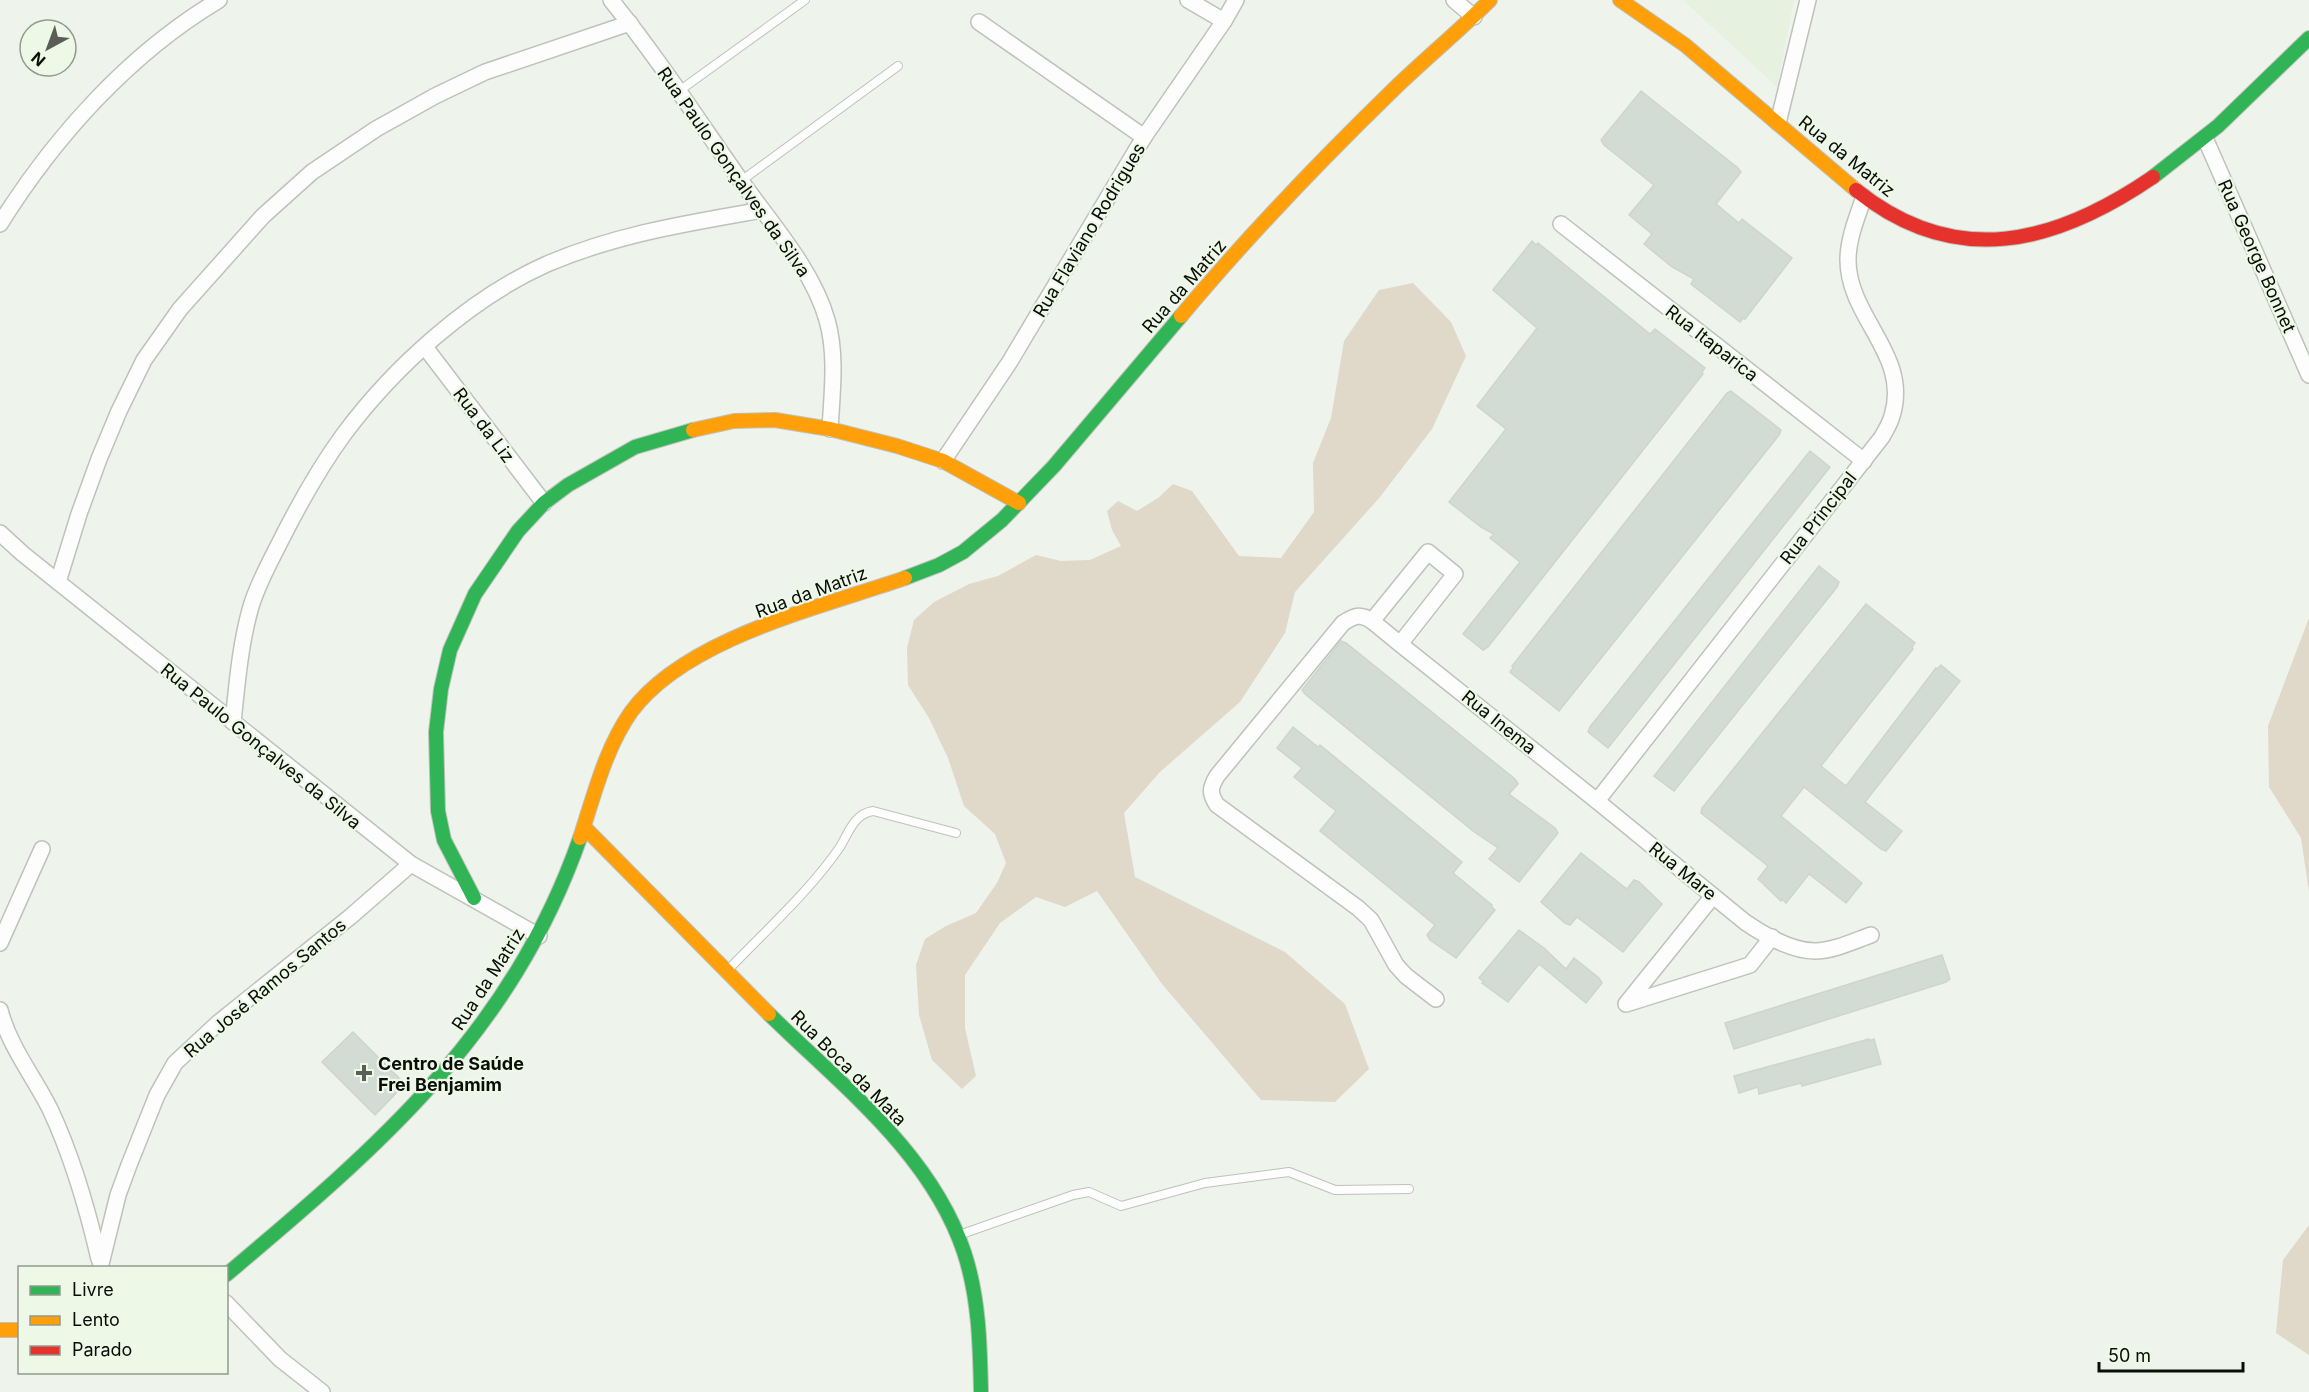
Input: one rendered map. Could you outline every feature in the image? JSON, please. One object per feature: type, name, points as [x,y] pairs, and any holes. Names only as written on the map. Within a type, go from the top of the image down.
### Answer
[{"type":"street","points":[[0,224],[50,154],[124,72],[166,35],[219,0]]},
{"type":"street","name":"Rua Paulo Gonçalves da Silva","points":[[611,0],[679,91],[809,280],[827,319],[832,347],[830,429]]},
{"type":"street","points":[[1188,0],[1224,21]]},
{"type":"street","name":"Rua Flaviano Rodrigues","points":[[943,461],[1009,363],[1144,137],[1236,0]]},
{"type":"street","points":[[1454,0],[1474,17]]},
{"type":"street","name":"Rua da Matriz","points":[[228,1273],[374,1148],[456,1059],[484,1023],[512,982],[561,890],[611,748],[625,722],[641,700],[693,660],[798,614],[941,564],[969,548],[994,528],[1072,446],[1267,218],[1351,131],[1491,0]]},
{"type":"street","name":"Rua da Matriz","points":[[1620,0],[1674,36],[1729,79],[1864,197],[1897,219],[1932,235],[1965,242],[2003,241],[2052,231],[2079,221],[2123,198],[2166,169],[2205,138],[2309,38]]},
{"type":"street","points":[[1778,123],[1808,0]]},
{"type":"street","points":[[979,22],[1144,137]]},
{"type":"street","points":[[58,582],[99,459],[118,411],[144,360],[180,309],[262,216],[312,172],[376,129],[435,96],[485,72],[630,23]]},
{"type":"street","name":"Rua George Bonnet","points":[[2205,138],[2309,375]]},
{"type":"street","name":"Rua Principal","points":[[1597,801],[1864,461],[1882,437],[1892,417],[1896,393],[1894,371],[1861,308],[1852,284],[1848,261],[1864,197]]},
{"type":"street","points":[[233,722],[240,662],[250,609],[291,520],[343,435],[380,391],[425,347],[466,312],[506,285],[547,265],[600,244],[651,230],[762,210]]},
{"type":"street","name":"Rua Itaparica","points":[[1561,224],[1864,461]]},
{"type":"street","name":"Rua da Liz","points":[[425,347],[544,503]]},
{"type":"street","points":[[474,898],[444,840],[438,811],[436,732],[441,689],[450,650],[475,594],[518,531],[544,503],[568,485],[635,447],[686,431],[734,421],[775,420],[830,429],[897,446],[943,461],[1019,503]]},
{"type":"street","name":"Rua Paulo Gonçalves da Silva","points":[[0,532],[58,582],[411,864],[538,936]]},
{"type":"street","points":[[1400,644],[1455,574],[1428,552],[1372,621],[1363,615],[1355,615],[1343,623],[1216,776],[1210,788],[1211,796],[1225,811],[1358,908],[1371,920],[1401,970],[1436,999]]},
{"type":"street","name":"Rua Inema","points":[[1372,621],[1597,801]]},
{"type":"street","name":"Rua Mare","points":[[1597,801],[1745,922],[1772,937],[1805,950],[1817,951],[1871,935]]},
{"type":"street","name":"Rua Boca da Mata","points":[[584,827],[726,972],[882,1125],[915,1163],[958,1235],[970,1275],[979,1328],[981,1392]]},
{"type":"street","points":[[0,943],[42,849]]},
{"type":"street","name":"Rua José Ramos Santos","points":[[100,1265],[129,1165],[156,1095],[175,1063],[219,1023],[350,917],[411,864]]},
{"type":"street","points":[[1713,896],[1626,1004],[1750,965],[1772,937]]},
{"type":"street","points":[[0,1010],[13,1042],[67,1146],[84,1196],[100,1265]]},
{"type":"street","points":[[228,1305],[280,1359],[322,1392]]},
{"type":"street","points":[[0,1330],[18,1330]]},
{"type":"lane","points":[[679,91],[805,0]]},
{"type":"lane","points":[[741,181],[898,66]]},
{"type":"lane","points":[[726,972],[820,872],[840,847],[853,824],[864,813],[873,811],[956,833]]},
{"type":"lane","points":[[958,1235],[1073,1195],[1089,1192],[1121,1206],[1205,1183],[1269,1173],[1289,1172],[1335,1190],[1410,1189]]},
{"type":"shaded area","points":[[1683,0],[1794,0],[1777,87]]},
{"type":"shaded area","points":[[1413,283],[1451,322],[1466,356],[1432,429],[1380,497],[1295,592],[1285,633],[1240,702],[1160,772],[1124,813],[1135,877],[1285,952],[1345,1004],[1369,1069],[1335,1102],[1261,1100],[1162,984],[1097,891],[1065,907],[1036,897],[1000,923],[965,975],[965,1028],[976,1076],[962,1089],[932,1060],[919,1015],[916,965],[925,939],[946,926],[976,913],[997,883],[1006,863],[995,834],[964,806],[948,758],[929,718],[908,685],[907,648],[914,620],[934,602],[969,584],[998,576],[1036,555],[1061,561],[1090,560],[1121,546],[1112,530],[1107,511],[1118,501],[1137,511],[1158,498],[1173,484],[1192,491],[1239,556],[1281,558],[1314,512],[1313,463],[1331,418],[1344,341],[1379,290]]},
{"type":"shaded area","points":[[2309,618],[2309,892],[2301,838],[2269,787],[2268,726]]},
{"type":"shaded area","points":[[2309,1225],[2309,1355],[2276,1333],[2283,1260]]},
{"type":"building","points":[[1641,91],[1738,168],[1741,172],[1716,204],[1739,223],[1742,219],[1792,258],[1745,319],[1743,318],[1740,322],[1691,284],[1694,279],[1672,267],[1644,244],[1652,234],[1629,215],[1654,185],[1604,145],[1601,140]]},
{"type":"building","points":[[1532,241],[1536,245],[1538,243],[1650,334],[1655,329],[1705,368],[1703,374],[1488,647],[1483,650],[1463,634],[1520,562],[1490,538],[1494,534],[1481,527],[1449,502],[1506,429],[1477,406],[1537,328],[1493,290]]},
{"type":"building","points":[[1731,391],[1781,430],[1779,435],[1559,711],[1510,672],[1512,666],[1727,393]]},
{"type":"building","points":[[1810,451],[1830,467],[1608,748],[1588,732],[1590,727]]},
{"type":"building","points":[[1819,566],[1839,582],[1837,587],[1674,791],[1654,776]]},
{"type":"building","points":[[1866,604],[1915,643],[1913,649],[1821,766],[1846,786],[1936,668],[1941,665],[1960,681],[1865,802],[1902,831],[1886,851],[1804,787],[1781,816],[1862,883],[1846,903],[1809,874],[1786,903],[1758,879],[1768,866],[1701,813],[1702,808]]},
{"type":"building","points":[[1341,641],[1515,779],[1518,784],[1509,794],[1555,828],[1558,833],[1519,882],[1489,859],[1498,848],[1473,831],[1302,690]]},
{"type":"building","points":[[1293,727],[1318,747],[1320,745],[1462,862],[1453,873],[1495,910],[1456,958],[1430,940],[1427,935],[1435,925],[1320,831],[1336,811],[1294,777],[1302,768],[1277,748]]},
{"type":"building","points":[[1581,853],[1627,889],[1634,880],[1639,882],[1662,904],[1623,952],[1577,917],[1570,925],[1565,923],[1541,902]]},
{"type":"building","points":[[1519,930],[1544,948],[1566,969],[1574,958],[1599,978],[1602,983],[1586,1003],[1539,964],[1508,1002],[1482,983],[1484,982],[1479,978]]},
{"type":"building","points":[[1942,955],[1950,979],[1946,982],[1734,1049],[1725,1023]]},
{"type":"building","name":"Centro de Saúde Frei Benjamim","points":[[353,1032],[405,1084],[375,1115],[322,1062]]},
{"type":"building","points":[[1869,1039],[1869,1041],[1874,1039],[1881,1064],[1802,1086],[1801,1083],[1759,1094],[1758,1087],[1739,1093],[1734,1076]]},
{"type":"traffic: fast","points":[[2153,177],[2218,126],[2309,38]]},
{"type":"traffic: fast","points":[[905,578],[939,565],[963,552],[1002,520],[1054,466],[1181,316]]},
{"type":"traffic: fast","points":[[474,898],[444,840],[438,811],[436,732],[441,689],[450,650],[475,594],[518,531],[544,503],[568,485],[635,447],[693,430]]},
{"type":"traffic: fast","points":[[228,1273],[336,1180],[387,1132],[434,1082],[478,1028],[517,971],[551,908],[580,838]]},
{"type":"traffic: fast","points":[[769,1014],[881,1122],[930,1183],[949,1216],[964,1252],[973,1286],[979,1339],[981,1392]]},
{"type":"traffic: slow","points":[[1181,316],[1311,172],[1393,90],[1490,0]]},
{"type":"traffic: slow","points":[[1620,0],[1685,45],[1856,190]]},
{"type":"traffic: slow","points":[[693,430],[734,421],[775,420],[830,429],[897,446],[943,461],[1019,503]]},
{"type":"traffic: slow","points":[[580,838],[614,741],[631,712],[655,686],[685,664],[757,628],[905,578]]},
{"type":"traffic: slow","points":[[584,827],[769,1014]]},
{"type":"traffic: slow","points":[[0,1330],[18,1330]]},
{"type":"traffic: jam","points":[[1856,190],[1893,215],[1931,231],[1968,239],[2005,239],[2042,232],[2079,219],[2153,177]]},
{"type":"place","name":"Centro de Saúde Frei Benjamim","points":[[364,1073]]}]
